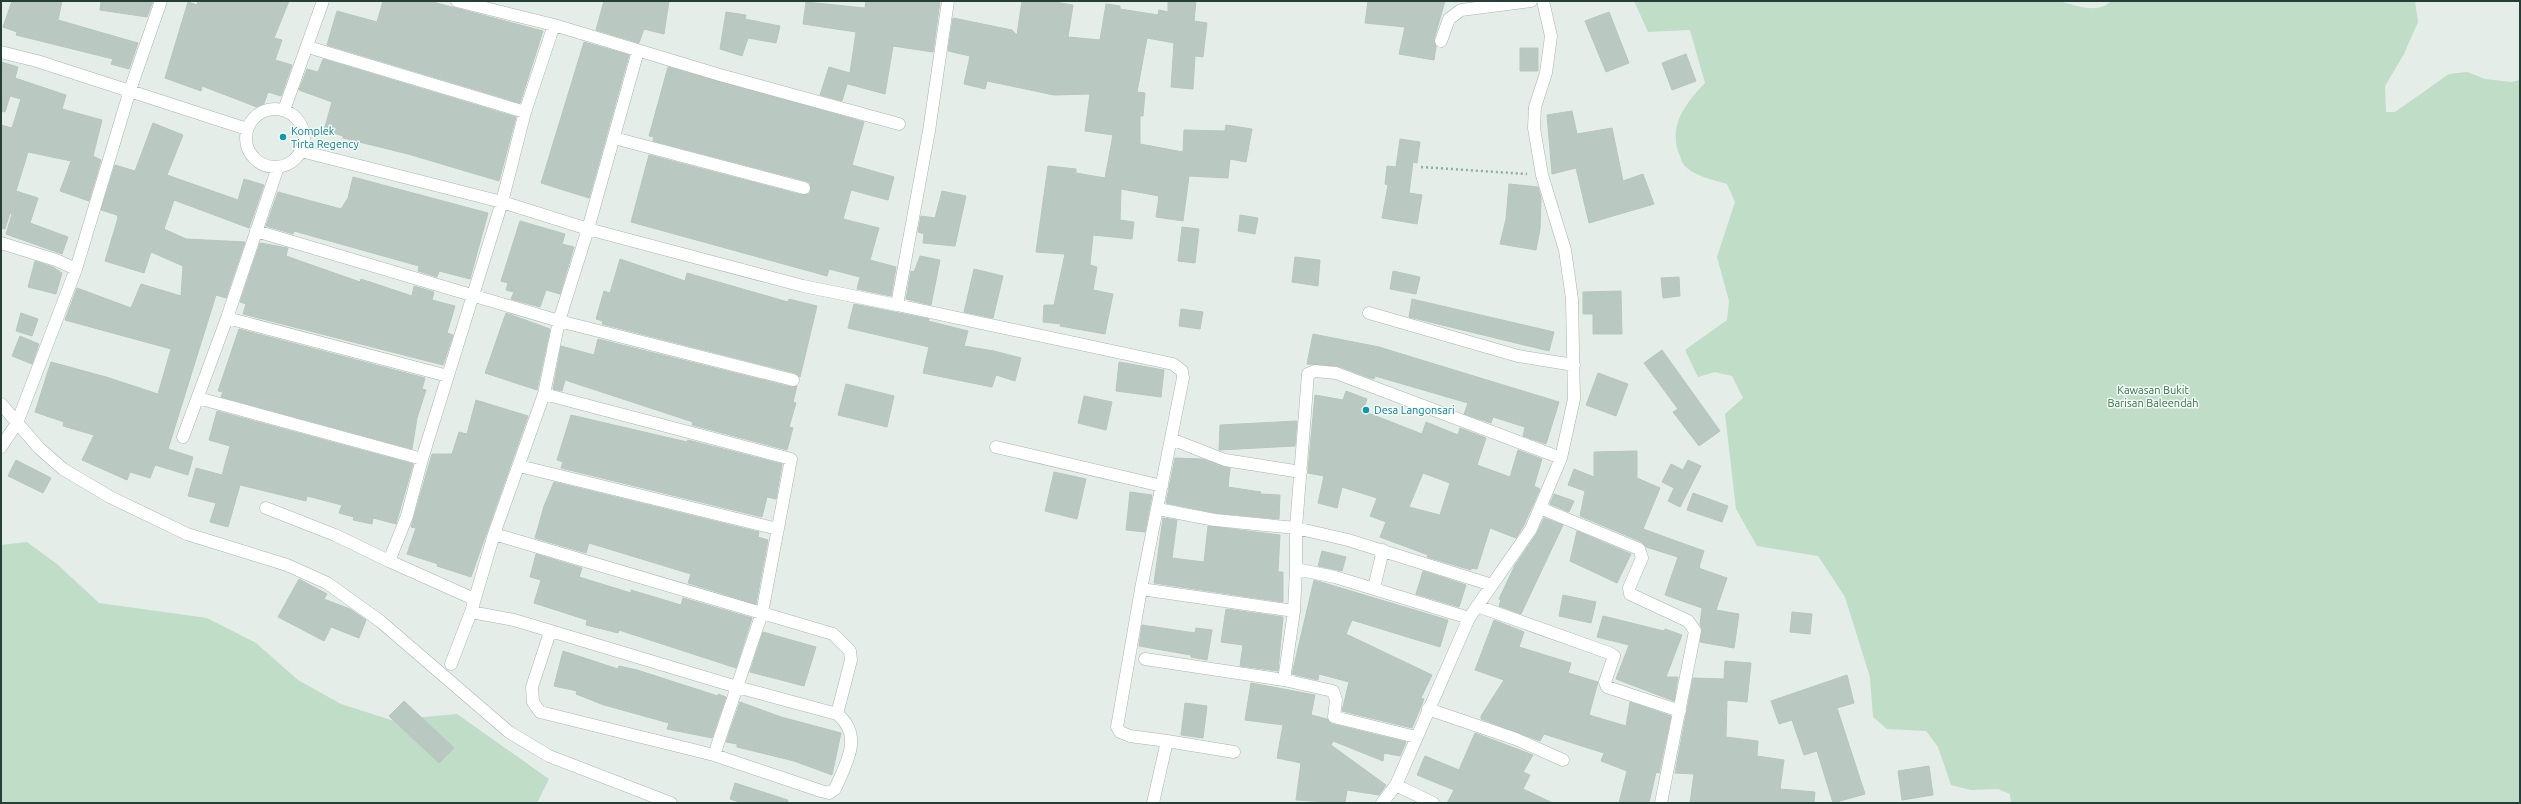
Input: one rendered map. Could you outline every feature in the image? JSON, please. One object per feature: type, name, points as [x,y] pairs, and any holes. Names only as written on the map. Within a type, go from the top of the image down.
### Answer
[{"type":"street","points":[[1,447],[17,424],[76,269],[130,90],[162,1]]},
{"type":"street","points":[[284,110],[308,47],[323,1]]},
{"type":"street","points":[[457,1],[554,25],[638,51],[899,124]]},
{"type":"street","points":[[897,305],[929,131],[948,1]]},
{"type":"street","points":[[1441,41],[1449,19],[1461,10],[1531,1]]},
{"type":"street","points":[[1382,803],[1396,785],[1469,618],[1531,529],[1561,458],[1574,399],[1572,299],[1565,250],[1542,175],[1535,136],[1535,114],[1549,56],[1551,36],[1543,1]]},
{"type":"street","points":[[389,561],[408,516],[422,459],[502,202],[525,112],[554,25]]},
{"type":"street","points":[[308,47],[525,112]]},
{"type":"street","points":[[451,664],[471,612],[494,534],[544,394],[559,321],[588,229],[638,51]]},
{"type":"street","points":[[1,52],[37,61],[130,90],[247,129]]},
{"type":"street","points":[[275,109],[284,110],[293,115],[302,127],[304,141],[301,151],[296,159],[278,167],[268,166],[258,161],[250,153],[246,141],[247,129],[251,121],[262,112],[275,109]]},
{"type":"street","points":[[614,138],[804,188]]},
{"type":"street","points":[[301,151],[502,202],[588,229],[803,286],[1173,364],[1182,371],[1183,378],[1141,589],[1117,727],[1120,732],[1130,736],[1234,752]]},
{"type":"street","points":[[183,437],[227,318],[278,167]]},
{"type":"street","points":[[256,231],[559,321],[794,380]]},
{"type":"street","points":[[1,243],[56,260],[76,269]]},
{"type":"street","points":[[1369,314],[1518,356],[1574,365]]},
{"type":"street","points":[[227,318],[448,376]]},
{"type":"street","points":[[1284,680],[1294,612],[1296,528],[1301,472],[1306,380],[1308,374],[1315,371],[1336,373],[1561,458]]},
{"type":"street","points":[[544,394],[791,459],[762,613],[714,755]]},
{"type":"street","points":[[198,398],[422,459]]},
{"type":"street","points":[[1,404],[39,448],[64,469],[110,497],[187,534],[287,565],[327,583],[380,622],[509,732],[530,747],[671,803]]},
{"type":"street","points":[[1171,439],[1225,460],[1301,472]]},
{"type":"street","points":[[996,447],[1162,486]]},
{"type":"street","points":[[519,466],[778,529]]},
{"type":"street","points":[[266,508],[335,535],[474,600]]},
{"type":"street","points":[[1540,508],[1639,549],[1642,558],[1630,588],[1630,594],[1688,621],[1693,625],[1695,631],[1661,803]]},
{"type":"street","points":[[1158,509],[1215,520],[1296,528],[1383,550],[1492,585]]},
{"type":"street","points":[[494,534],[833,634],[850,651],[850,670],[837,714]]},
{"type":"street","points":[[1374,588],[1383,550]]},
{"type":"street","points":[[1296,569],[1335,577],[1374,588],[1469,618]]},
{"type":"street","points":[[1141,589],[1294,612]]},
{"type":"street","points":[[1477,606],[1609,653],[1614,656],[1605,682],[1607,686],[1680,711]]},
{"type":"street","points":[[471,612],[514,620],[737,687],[837,714],[847,722],[851,735],[851,749],[836,789],[829,793],[714,755],[540,712],[533,702],[532,686],[550,632]]},
{"type":"street","points":[[1145,659],[1284,680],[1333,691],[1336,700],[1333,714],[1338,718],[1416,737]]},
{"type":"street","points":[[1428,709],[1511,737],[1562,760]]},
{"type":"street","points":[[1153,803],[1167,741]]},
{"type":"street","points":[[1396,785],[1433,803]]},
{"type":"path","points":[[1421,167],[1542,175]]},
{"type":"green space","name":"Kawasan Bukit Barisan Baleendah","points":[[1634,1],[2059,1],[2086,8],[2093,8],[2106,5],[2111,1],[2415,1],[2418,22],[2404,54],[2385,86],[2386,112],[2395,112],[2449,74],[2467,72],[2485,79],[2511,82],[2520,80],[2520,803],[2011,803],[2010,794],[1998,789],[1971,790],[1951,785],[1938,747],[1926,731],[1887,729],[1873,717],[1870,677],[1845,597],[1818,556],[1757,546],[1736,509],[1725,414],[1743,398],[1732,376],[1715,372],[1698,377],[1685,350],[1727,320],[1729,301],[1717,257],[1735,202],[1727,184],[1698,175],[1684,165],[1676,143],[1677,124],[1681,115],[1691,98],[1705,83],[1690,30],[1648,32]]},
{"type":"green space","points":[[27,542],[57,564],[99,603],[207,618],[256,643],[298,680],[341,704],[391,720],[457,714],[549,779],[537,803],[1,803],[1,545]]},
{"type":"building","points":[[12,1],[62,1],[58,20],[138,43],[129,69],[111,64],[113,59],[16,35],[17,32],[3,27]]},
{"type":"building","points":[[101,1],[153,1],[147,17],[100,10]]},
{"type":"building","points":[[198,1],[289,1],[274,38],[282,40],[275,60],[292,65],[281,96],[268,92],[262,109],[202,86],[201,91],[165,78],[188,2],[197,5]]},
{"type":"building","points":[[383,1],[429,1],[543,31],[520,103],[327,45],[337,11],[377,22]]},
{"type":"building","points":[[604,1],[669,1],[664,34],[644,29],[639,43],[596,30]]},
{"type":"building","points":[[866,1],[940,1],[933,52],[893,46],[885,94],[848,84],[848,81],[842,101],[820,95],[829,67],[850,73],[856,32],[803,24],[806,2],[865,8]]},
{"type":"building","points":[[1022,1],[1049,1],[1073,5],[1068,37],[1100,40],[1106,4],[1120,6],[1120,9],[1158,15],[1159,10],[1168,12],[1168,1],[1196,1],[1194,21],[1207,23],[1203,57],[1195,56],[1193,89],[1171,87],[1174,43],[1147,38],[1137,92],[1145,93],[1143,116],[1140,116],[1140,144],[1183,152],[1184,130],[1225,131],[1226,125],[1252,129],[1246,162],[1230,159],[1228,178],[1189,176],[1183,221],[1156,217],[1159,196],[1121,189],[1120,220],[1134,222],[1132,239],[1093,235],[1090,265],[1097,267],[1093,290],[1113,294],[1105,334],[1060,326],[1061,324],[1043,322],[1044,305],[1054,305],[1065,254],[1036,252],[1048,166],[1076,169],[1076,173],[1105,178],[1113,135],[1085,131],[1090,94],[1054,95],[987,81],[985,89],[964,84],[970,56],[948,51],[953,18],[1012,30],[1017,35]]},
{"type":"building","points":[[1368,1],[1445,1],[1434,39],[1436,47],[1434,60],[1399,54],[1405,27],[1365,23]]},
{"type":"building","points":[[726,12],[746,15],[745,19],[780,26],[776,43],[748,38],[742,56],[720,49]]},
{"type":"building","points":[[1609,12],[1629,63],[1606,72],[1585,21]]},
{"type":"building","points":[[584,42],[629,55],[589,198],[541,183]]},
{"type":"building","points":[[1520,48],[1538,48],[1538,71],[1520,71]]},
{"type":"building","points":[[1686,54],[1696,81],[1672,90],[1662,63]]},
{"type":"building","points":[[323,59],[516,117],[499,181],[408,154],[343,138],[343,136],[324,130],[332,102],[299,90],[307,69],[318,72]]},
{"type":"building","points":[[1,62],[18,67],[15,78],[66,95],[62,109],[102,120],[93,156],[101,160],[89,201],[60,191],[71,161],[28,152],[16,191],[38,198],[30,223],[68,237],[62,254],[6,234],[12,214],[10,213],[5,229],[1,228],[1,125],[12,128],[21,99],[10,96],[5,112],[1,111]]},
{"type":"building","points":[[668,67],[864,122],[852,165],[894,177],[888,200],[851,190],[843,219],[879,228],[870,260],[896,267],[891,296],[857,289],[860,277],[829,269],[827,276],[631,222],[649,155],[802,195],[809,194],[811,190],[810,183],[806,181],[653,141],[654,137],[649,136]]},
{"type":"building","points":[[1572,111],[1577,134],[1612,128],[1623,181],[1643,174],[1654,204],[1589,223],[1576,168],[1552,174],[1547,115]]},
{"type":"building","points":[[153,123],[183,135],[167,175],[238,200],[244,179],[264,185],[249,228],[174,200],[164,229],[186,239],[245,242],[226,298],[216,295],[168,449],[193,457],[188,475],[155,465],[150,478],[130,472],[127,480],[82,460],[94,435],[63,426],[64,422],[35,412],[51,362],[106,377],[158,394],[171,349],[65,320],[77,288],[131,308],[141,284],[181,296],[183,266],[151,252],[144,273],[105,261],[118,218],[117,215],[101,210],[115,165],[135,171]]},
{"type":"building","points":[[1400,139],[1420,142],[1417,163],[1413,162],[1409,193],[1422,195],[1417,224],[1382,218],[1388,185],[1385,184],[1387,166],[1396,167]]},
{"type":"building","points":[[353,177],[488,213],[470,279],[439,271],[437,277],[418,271],[419,266],[294,231],[293,234],[266,226],[278,192],[341,209],[348,198]]},
{"type":"building","points":[[1509,184],[1538,187],[1541,198],[1540,229],[1536,250],[1500,244],[1506,219]]},
{"type":"building","points":[[942,191],[966,196],[955,246],[923,243],[924,234],[918,232],[921,216],[935,218]]},
{"type":"building","points":[[1240,215],[1258,218],[1255,234],[1238,231]]},
{"type":"building","points":[[520,221],[565,234],[562,244],[574,247],[560,294],[546,290],[540,307],[511,299],[514,292],[506,290],[508,283],[501,281]]},
{"type":"building","points":[[1182,227],[1199,229],[1195,263],[1178,261]]},
{"type":"building","points":[[260,243],[288,248],[286,256],[360,282],[361,279],[412,296],[414,286],[434,292],[432,300],[455,306],[447,333],[453,335],[443,365],[243,314],[246,304],[240,302]]},
{"type":"building","points":[[920,256],[940,260],[931,305],[906,299],[911,271],[914,272]]},
{"type":"building","points":[[1295,257],[1320,260],[1318,286],[1292,282]]},
{"type":"building","points":[[620,259],[685,281],[687,273],[788,302],[789,299],[817,306],[800,377],[795,373],[602,324],[603,321],[596,319],[604,291],[610,293]]},
{"type":"building","points":[[35,261],[53,267],[62,273],[56,294],[28,287]]},
{"type":"building","points":[[974,269],[1003,276],[993,318],[964,312]]},
{"type":"building","points":[[1393,271],[1420,277],[1416,294],[1390,289]]},
{"type":"building","points":[[1679,277],[1680,296],[1663,298],[1661,278]]},
{"type":"building","points":[[1621,291],[1622,334],[1593,334],[1593,314],[1583,314],[1583,292]]},
{"type":"building","points":[[1412,299],[1554,332],[1549,351],[1409,317]]},
{"type":"building","points":[[854,304],[929,319],[928,321],[968,331],[964,346],[994,351],[1021,358],[1015,381],[996,375],[992,387],[923,373],[929,347],[848,328]]},
{"type":"building","points":[[1181,309],[1203,312],[1200,329],[1179,326]]},
{"type":"building","points":[[21,313],[38,319],[32,336],[16,331]]},
{"type":"building","points":[[506,313],[550,329],[537,390],[485,373]]},
{"type":"building","points":[[239,329],[425,378],[422,389],[426,390],[417,418],[412,449],[221,397],[223,392],[218,391]]},
{"type":"building","points":[[1313,334],[1379,347],[1559,402],[1546,444],[1523,436],[1525,427],[1493,417],[1491,423],[1464,414],[1468,403],[1375,376],[1374,379],[1338,366],[1307,364]]},
{"type":"building","points":[[20,336],[39,344],[32,364],[12,356]]},
{"type":"building","points":[[598,339],[791,387],[797,386],[793,402],[796,403],[789,427],[793,428],[787,450],[692,425],[693,422],[565,380],[562,391],[553,389],[561,346],[594,355]]},
{"type":"building","points":[[1662,350],[1720,431],[1699,446],[1673,412],[1678,409],[1644,363]]},
{"type":"building","points":[[1119,362],[1164,370],[1161,397],[1116,391]]},
{"type":"building","points":[[1598,373],[1628,384],[1616,416],[1586,405]]},
{"type":"building","points":[[846,384],[894,396],[887,427],[838,415]]},
{"type":"building","points":[[1346,391],[1367,399],[1363,411],[1422,434],[1426,422],[1458,435],[1460,428],[1486,438],[1477,465],[1510,477],[1518,450],[1542,459],[1534,486],[1540,489],[1524,525],[1516,538],[1490,528],[1477,569],[1471,568],[1471,570],[1427,557],[1428,555],[1380,537],[1386,522],[1370,516],[1377,498],[1342,487],[1337,508],[1318,503],[1324,476],[1308,473],[1315,395],[1343,400]],"holes":[[[1423,473],[1450,483],[1440,515],[1409,507]]]},
{"type":"building","points":[[1084,396],[1112,402],[1106,430],[1078,423]]},
{"type":"building","points":[[476,400],[528,416],[471,577],[407,554],[416,528],[411,527],[432,454],[452,454],[459,432],[467,434]]},
{"type":"building","points":[[217,411],[413,464],[396,524],[373,518],[372,524],[353,520],[354,517],[339,513],[342,505],[307,496],[306,501],[240,485],[228,527],[210,522],[216,503],[188,496],[196,468],[222,475],[230,446],[209,440]]},
{"type":"building","points":[[571,415],[687,442],[688,440],[782,464],[776,499],[767,497],[762,517],[561,468],[563,462],[557,460]]},
{"type":"building","points":[[1297,421],[1295,446],[1219,450],[1220,425]]},
{"type":"building","points":[[1637,451],[1637,478],[1660,488],[1643,529],[1704,551],[1699,567],[1727,578],[1716,610],[1739,614],[1734,648],[1700,642],[1702,630],[1700,624],[1702,608],[1665,595],[1678,557],[1646,547],[1642,542],[1580,516],[1585,491],[1568,485],[1574,469],[1594,477],[1594,452]]},
{"type":"building","points":[[1175,458],[1202,459],[1230,468],[1228,487],[1261,492],[1260,494],[1280,495],[1279,519],[1216,513],[1166,503]]},
{"type":"building","points":[[16,460],[51,478],[43,493],[8,476]]},
{"type":"building","points":[[1688,460],[1701,466],[1680,507],[1668,501],[1674,488],[1662,482],[1671,464],[1683,470]]},
{"type":"building","points":[[1054,472],[1086,479],[1077,519],[1045,511]]},
{"type":"building","points":[[554,482],[759,532],[758,537],[768,540],[756,604],[688,583],[691,574],[589,543],[586,553],[535,538],[544,506]]},
{"type":"building","points":[[1130,492],[1152,495],[1145,532],[1126,530]]},
{"type":"building","points":[[1693,493],[1728,506],[1722,522],[1687,510]]},
{"type":"building","points":[[1554,494],[1574,501],[1569,512],[1550,504]]},
{"type":"building","points":[[1163,518],[1177,520],[1172,558],[1204,562],[1208,526],[1280,535],[1278,572],[1283,572],[1283,602],[1154,583]]},
{"type":"building","points":[[1544,518],[1563,525],[1521,614],[1499,606],[1501,600],[1499,599],[1515,565],[1537,533]]},
{"type":"building","points":[[1577,531],[1631,554],[1617,583],[1570,561]]},
{"type":"building","points":[[1322,551],[1346,557],[1342,571],[1318,566]]},
{"type":"building","points":[[536,554],[582,568],[579,577],[631,593],[631,590],[681,605],[683,598],[752,618],[736,668],[619,630],[618,633],[586,625],[587,620],[534,603],[541,580],[530,577]]},
{"type":"building","points":[[1423,571],[1466,585],[1459,607],[1416,594]]},
{"type":"building","points":[[299,579],[327,594],[324,599],[350,609],[366,620],[359,638],[331,627],[324,641],[278,617]]},
{"type":"building","points":[[1314,580],[1448,620],[1440,647],[1352,620],[1346,634],[1432,675],[1421,698],[1424,699],[1412,728],[1342,711],[1349,682],[1319,674],[1318,680],[1292,674]]},
{"type":"building","points":[[1563,595],[1596,602],[1591,623],[1559,616]]},
{"type":"building","points":[[1226,609],[1283,617],[1278,671],[1240,666],[1243,645],[1221,642]]},
{"type":"building","points":[[1792,612],[1812,614],[1810,634],[1790,632]]},
{"type":"building","points":[[1603,616],[1664,631],[1665,629],[1682,635],[1666,677],[1678,677],[1674,701],[1616,679],[1629,645],[1597,637]]},
{"type":"building","points":[[1494,620],[1524,632],[1519,647],[1571,663],[1568,673],[1598,682],[1589,715],[1626,726],[1630,702],[1671,716],[1659,773],[1656,772],[1649,803],[1619,803],[1627,771],[1601,761],[1604,753],[1544,734],[1540,741],[1481,719],[1481,716],[1504,680],[1475,670]]},
{"type":"building","points":[[1142,625],[1195,633],[1196,628],[1212,630],[1207,660],[1191,657],[1191,655],[1139,646]]},
{"type":"building","points":[[763,632],[816,647],[804,686],[750,672]]},
{"type":"building","points":[[563,651],[618,669],[619,666],[637,670],[718,696],[718,694],[726,697],[712,738],[667,729],[669,723],[604,705],[576,694],[577,691],[554,686]]},
{"type":"building","points":[[1725,661],[1751,663],[1747,702],[1727,700],[1726,737],[1758,741],[1757,756],[1784,760],[1780,789],[1815,792],[1814,803],[1690,803],[1694,774],[1675,773],[1693,678],[1724,679]]},
{"type":"building","points":[[1847,675],[1854,703],[1837,708],[1865,794],[1833,803],[1817,751],[1804,755],[1792,720],[1779,724],[1771,701]]},
{"type":"building","points":[[1251,683],[1315,695],[1311,715],[1327,719],[1332,724],[1406,742],[1400,756],[1384,753],[1383,761],[1333,741],[1331,745],[1386,785],[1379,795],[1347,790],[1345,803],[1296,800],[1301,763],[1277,758],[1283,725],[1245,720]]},
{"type":"building","points":[[404,701],[454,748],[439,763],[389,716]]},
{"type":"building","points":[[740,702],[781,717],[841,733],[832,775],[794,761],[737,747],[737,744],[726,742]]},
{"type":"building","points":[[1185,703],[1207,706],[1203,738],[1181,735]]},
{"type":"building","points":[[1475,733],[1533,755],[1523,772],[1530,775],[1523,789],[1553,803],[1447,803],[1454,790],[1417,775],[1425,756],[1459,770]]},
{"type":"building","points":[[1929,766],[1933,795],[1902,800],[1898,771]]},
{"type":"building","points":[[735,783],[788,800],[787,803],[742,803],[730,799]]},
{"type":"place","name":"Komplek Tirta Regency","points":[[283,137]]},
{"type":"place","name":"Desa Langonsari","points":[[1366,410]]}]
